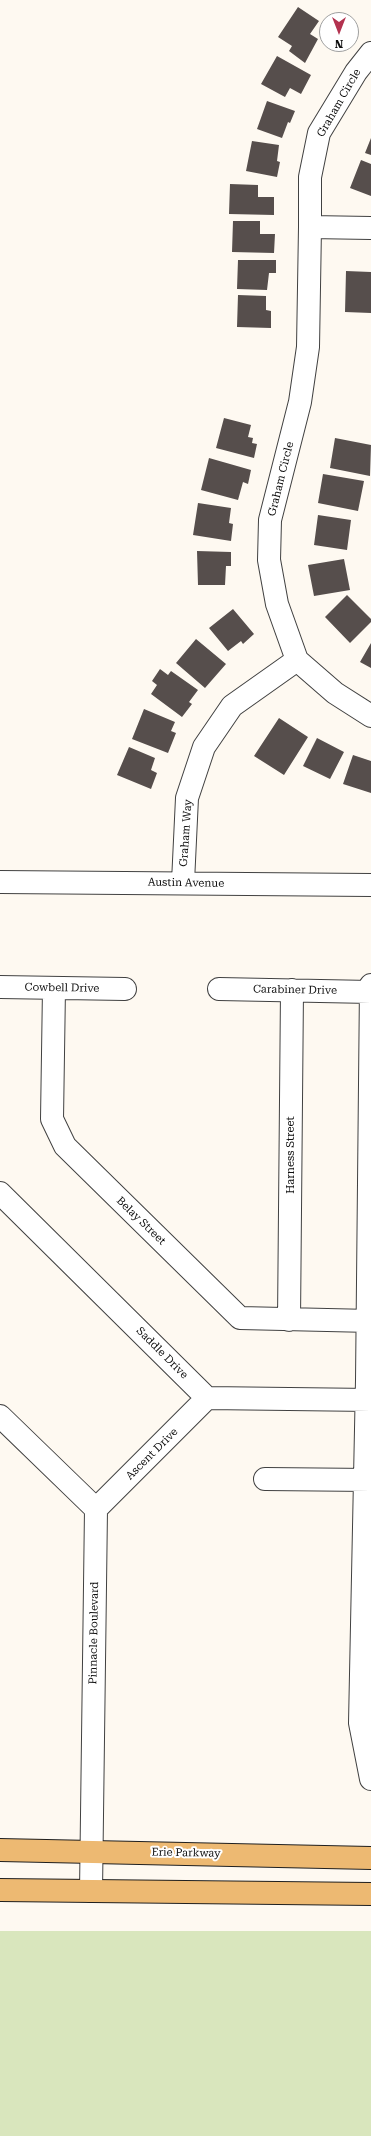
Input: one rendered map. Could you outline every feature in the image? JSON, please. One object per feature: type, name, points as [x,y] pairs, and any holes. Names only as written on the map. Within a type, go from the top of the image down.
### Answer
[{"type":"main road","name":"Erie Parkway","points":[[0,1850],[371,1858]]},
{"type":"main road","points":[[0,1890],[371,1894]]},
{"type":"street","name":"Graham Circle","points":[[371,53],[356,72],[319,133],[310,177],[308,347],[300,402],[270,520],[269,560],[277,604],[298,660],[335,693],[371,716]]},
{"type":"street","points":[[310,227],[371,228]]},
{"type":"street","name":"Graham Way","points":[[183,882],[187,798],[204,747],[232,706],[298,660]]},
{"type":"street","name":"Austin Avenue","points":[[0,882],[183,882],[371,885]]},
{"type":"street","points":[[371,985],[368,1480],[360,1723],[368,1755],[371,1779]]},
{"type":"street","name":"Cowbell Drive","points":[[0,988],[124,989]]},
{"type":"street","name":"Belay Street","points":[[54,988],[52,1119],[65,1146],[240,1318],[369,1321]]},
{"type":"street","name":"Carabiner Drive","points":[[219,989],[371,992]]},
{"type":"street","name":"Harness Street","points":[[289,1320],[292,990]]},
{"type":"street","name":"Saddle Drive","points":[[0,1193],[207,1398]]},
{"type":"street","points":[[207,1398],[369,1400]]},
{"type":"street","name":"Ascent Drive","points":[[96,1509],[207,1398]]},
{"type":"street","points":[[0,1416],[96,1509]]},
{"type":"street","points":[[265,1479],[368,1480]]},
{"type":"street","name":"Pinnacle Boulevard","points":[[91,1891],[96,1509]]},
{"type":"green space","points":[[0,1931],[371,1931],[371,2136],[0,2136]]},
{"type":"building","points":[[298,7],[319,21],[310,34],[318,39],[305,63],[289,51],[292,46],[278,37]]},
{"type":"building","points":[[277,56],[311,75],[301,94],[290,88],[285,97],[261,84]]},
{"type":"building","points":[[267,101],[295,111],[290,123],[288,122],[282,138],[257,129]]},
{"type":"building","points":[[371,138],[371,155],[365,153]]},
{"type":"building","points":[[252,141],[279,145],[277,161],[280,162],[277,177],[246,171]]},
{"type":"building","points":[[361,160],[371,164],[371,196],[350,188]]},
{"type":"building","points":[[230,184],[258,185],[258,197],[274,197],[274,215],[229,214]]},
{"type":"building","points":[[233,221],[260,221],[260,234],[275,234],[274,253],[232,252]]},
{"type":"building","points":[[238,260],[276,260],[276,273],[269,273],[267,290],[237,289]]},
{"type":"building","points":[[346,271],[371,272],[371,313],[345,312]]},
{"type":"building","points":[[238,295],[266,296],[266,310],[271,311],[271,328],[237,327]]},
{"type":"building","points":[[224,418],[251,425],[248,437],[253,438],[252,443],[257,444],[254,458],[216,448]]},
{"type":"building","points":[[335,438],[371,445],[370,476],[330,468]]},
{"type":"building","points":[[209,458],[251,470],[248,484],[243,482],[238,500],[201,490]]},
{"type":"building","points":[[323,474],[364,481],[358,511],[318,503]]},
{"type":"building","points":[[198,503],[231,508],[229,523],[233,524],[231,541],[193,535]]},
{"type":"building","points":[[318,515],[351,520],[347,550],[314,545]]},
{"type":"building","points":[[197,551],[231,552],[231,566],[226,566],[225,585],[198,585]]},
{"type":"building","points":[[344,559],[350,590],[314,596],[308,565]]},
{"type":"building","points":[[347,595],[371,619],[371,622],[350,643],[325,617]]},
{"type":"building","points":[[233,609],[254,634],[243,644],[241,641],[228,651],[209,628]]},
{"type":"building","points":[[196,639],[226,664],[205,688],[176,663]]},
{"type":"building","points":[[371,643],[371,668],[360,662]]},
{"type":"building","points":[[160,669],[168,675],[171,671],[198,690],[189,702],[192,704],[182,717],[151,694],[157,685],[152,681]]},
{"type":"building","points":[[144,709],[175,722],[171,731],[176,733],[168,753],[132,739]]},
{"type":"building","points":[[279,718],[308,737],[284,775],[254,756]]},
{"type":"building","points":[[317,738],[344,752],[330,779],[303,766]]},
{"type":"building","points":[[129,747],[155,758],[151,770],[157,773],[151,789],[117,775]]},
{"type":"building","points":[[353,755],[371,761],[371,793],[343,784]]}]
